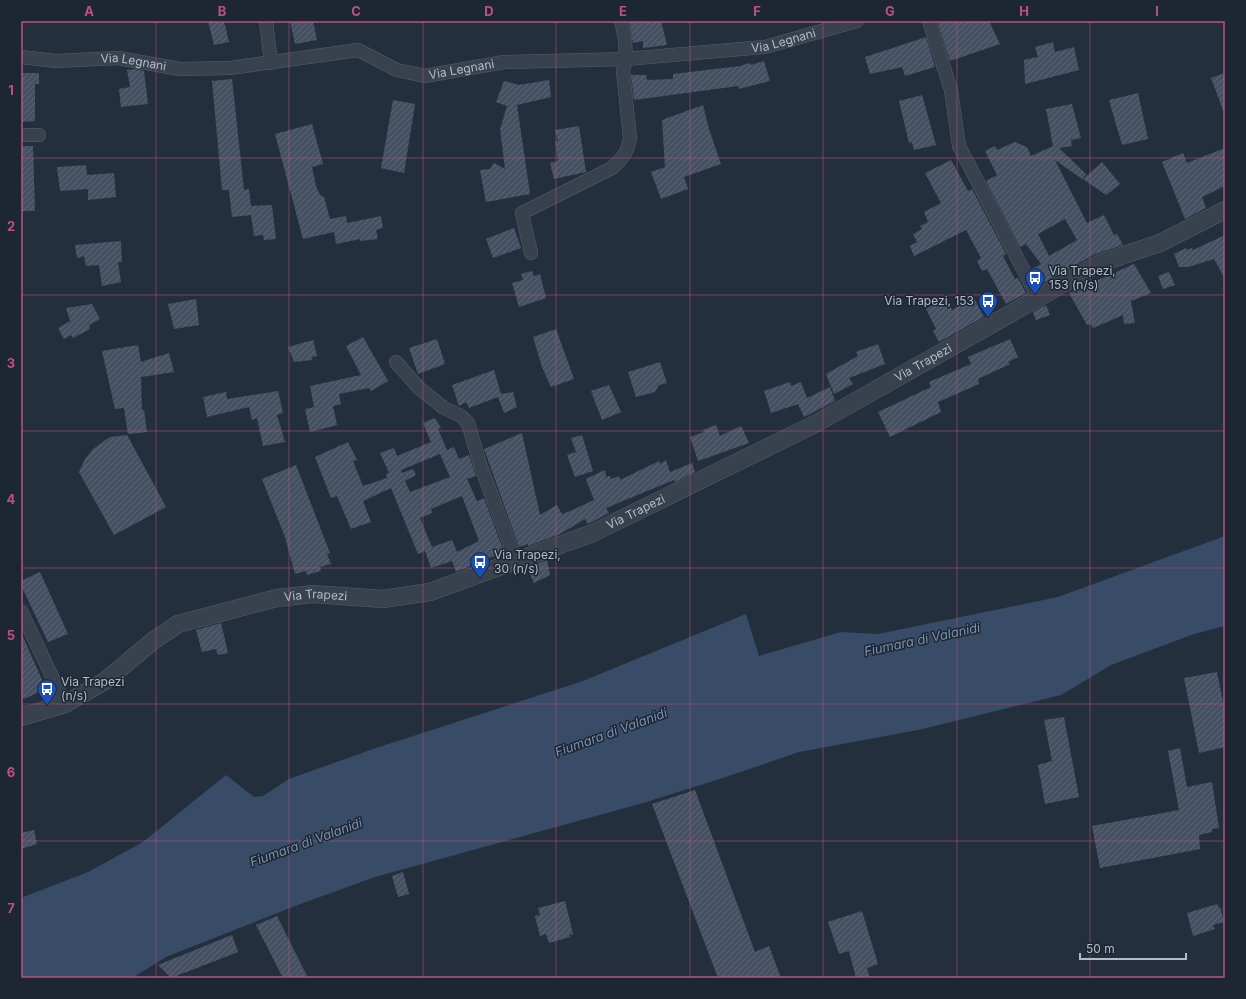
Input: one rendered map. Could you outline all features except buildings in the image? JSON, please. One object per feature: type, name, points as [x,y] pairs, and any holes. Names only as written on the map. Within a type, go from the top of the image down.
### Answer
[{"type":"street","points":[[266,21],[271,63]]},
{"type":"street","points":[[531,253],[522,213],[612,168],[621,160],[628,149],[630,138],[623,71],[626,59],[625,39],[621,21]]},
{"type":"street","name":"Via Legnani","points":[[21,57],[56,61],[118,58],[180,69],[230,68],[358,50],[397,70],[425,76],[504,62],[626,59],[765,47],[857,21]]},
{"type":"street","points":[[929,21],[951,90],[959,146],[1038,298]]},
{"type":"street","points":[[21,135],[39,135]]},
{"type":"street","name":"Via Trapezi","points":[[21,717],[65,704],[105,681],[153,641],[178,624],[277,598],[313,594],[383,599],[430,592],[593,532],[815,424],[1100,263],[1160,243],[1225,210]]},
{"type":"street","points":[[396,362],[419,388],[444,408],[461,416],[468,423],[480,464],[516,561]]},
{"type":"street","points":[[21,611],[65,704]]},
{"type":"water","name":"Fiumara di Valanidi","points":[[1225,536],[1225,626],[1194,634],[1111,665],[1061,695],[918,730],[799,752],[643,803],[375,877],[295,906],[166,957],[132,978],[21,978],[21,898],[88,872],[143,842],[226,775],[254,797],[263,796],[289,779],[376,748],[583,681],[746,614],[759,656],[841,632],[878,634],[1058,597]]},
{"type":"place","name":"Via Trapezi, 153 (n/s)","points":[[1035,295]]},
{"type":"place","name":"Via Trapezi, 153","points":[[988,318]]},
{"type":"place","name":"Via Trapezi, 30 (n/s)","points":[[480,579]]},
{"type":"place","name":"Via Trapezi (n/s)","points":[[47,706]]}]
